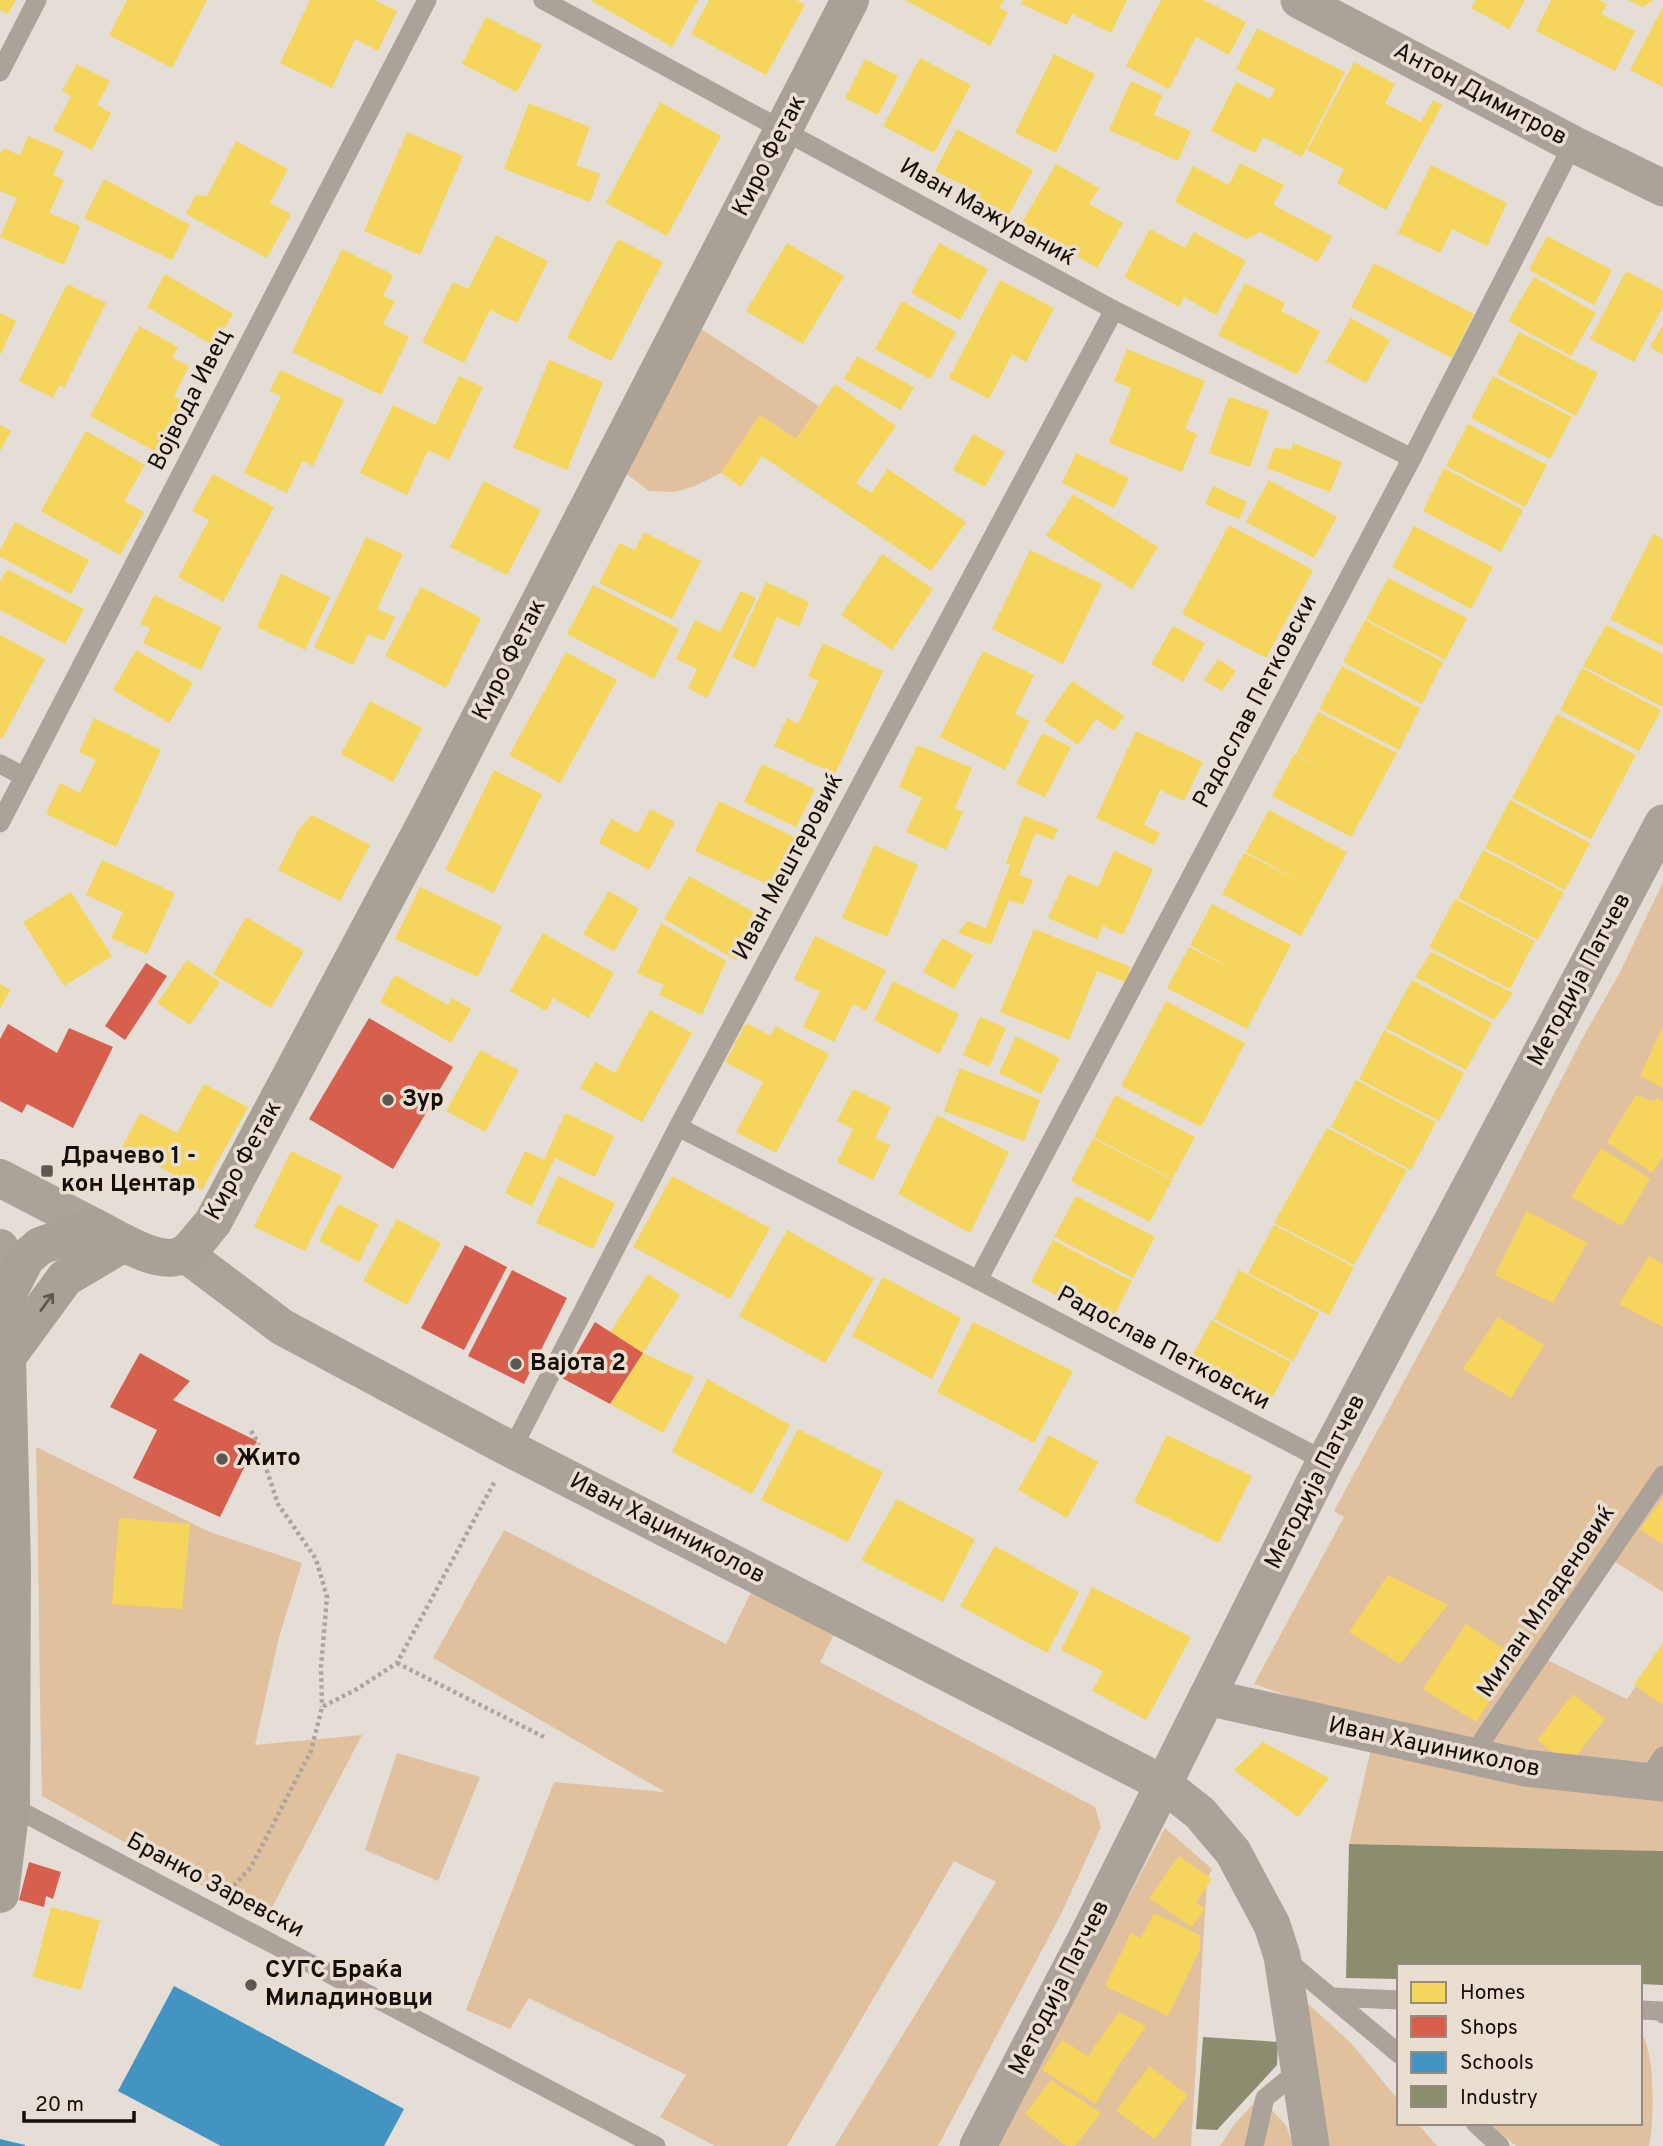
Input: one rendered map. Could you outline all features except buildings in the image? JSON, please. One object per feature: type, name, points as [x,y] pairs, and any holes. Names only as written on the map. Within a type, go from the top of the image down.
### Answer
[{"type":"main road","name":"Киро Фетак","points":[[185,1254],[213,1222],[353,960],[850,0]]},
{"type":"main road","points":[[0,1894],[11,1805],[12,1566],[4,1319],[9,1291],[26,1258],[40,1246],[109,1235],[148,1255],[167,1258],[185,1254]]},
{"type":"main road","points":[[7,1357],[65,1278],[109,1235]]},
{"type":"street","name":"Антон Димитров","points":[[1299,0],[1573,144],[1663,188]]},
{"type":"street","name":"Методија Патчев","points":[[978,2146],[1208,1697],[1325,1461],[1663,823]]},
{"type":"street","points":[[0,1178],[109,1235]]},
{"type":"street","points":[[0,1248],[9,1291]]},
{"type":"street","name":"Иван Хаџиниколов","points":[[185,1254],[282,1327],[512,1449],[1162,1783],[1200,1813],[1233,1852],[1272,1925],[1282,1956],[1311,2146]]},
{"type":"street","name":"Иван Хаџиниколов","points":[[1208,1697],[1525,1768],[1657,1774]]},
{"type":"lane","points":[[0,72],[37,0]]},
{"type":"lane","name":"Војвода Ивец","points":[[0,823],[427,0]]},
{"type":"lane","name":"Иван Мажураниќ","points":[[543,0],[1115,310],[1412,458]]},
{"type":"lane","name":"Радослав Петковски","points":[[978,1280],[1412,458],[1573,144]]},
{"type":"lane","name":"Иван Мештеровиќ","points":[[512,1449],[678,1127],[1115,310]]},
{"type":"lane","points":[[0,764],[23,776]]},
{"type":"lane","name":"Радослав Петковски","points":[[678,1127],[1325,1461]]},
{"type":"lane","name":"Милан Младеновиќ","points":[[1471,1757],[1663,1475]]},
{"type":"lane","name":"Бранко Заревски","points":[[11,1805],[656,2146]]},
{"type":"lane","points":[[1282,1956],[1397,2052]]},
{"type":"lane","points":[[1332,1997],[1397,2000]]},
{"type":"lane","points":[[1642,2010],[1661,2011],[1663,2014]]},
{"type":"lane","points":[[1254,2146],[1265,2098],[1299,2070]]},
{"type":"lane","points":[[1477,2125],[1500,2146]]},
{"type":"path","points":[[210,1911],[251,1867],[311,1751],[322,1707],[321,1667],[327,1597],[316,1559],[278,1504],[257,1441],[251,1431]]},
{"type":"path","points":[[322,1707],[357,1689],[397,1663],[512,1449]]},
{"type":"path","points":[[397,1663],[544,1737]]},
{"type":"shaded area","points":[[686,319],[819,406],[796,439],[760,415],[721,473],[675,492],[649,491],[612,463]]},
{"type":"shaded area","points":[[1663,882],[1663,1592],[1604,1555],[1543,1658],[1627,1699],[1663,1646],[1663,1851],[1349,1844],[1374,1736],[1387,1731],[1254,1684],[1344,1517],[1334,1511],[1463,1272],[1581,1041],[1620,972]]},
{"type":"shaded area","points":[[36,1447],[210,1532],[302,1563],[279,1637],[255,1745],[362,1735],[265,1921],[42,1796]]},
{"type":"shaded area","points":[[504,1530],[726,1644],[759,1576],[842,1619],[820,1662],[1095,1807],[1101,1827],[1061,1914],[938,2146],[835,2146],[996,1882],[954,1861],[787,2146],[715,2146],[660,2117],[686,2075],[529,1998],[510,2029],[466,2010],[554,1782],[665,1792],[433,1658]]},
{"type":"shaded area","points":[[397,1753],[480,1777],[438,1881],[365,1850]]},
{"type":"shaded area","points":[[1165,1828],[1212,1869],[1207,1879],[1191,2146],[997,2146],[1035,2072]]},
{"type":"shaded area","points":[[1294,1991],[1351,2043],[1397,2099],[1397,2125],[1419,2125],[1437,2146],[1328,2146]]},
{"type":"shaded area","points":[[1642,2036],[1651,2069],[1653,2104],[1649,2146],[1516,2146],[1490,2125],[1642,2125]]},
{"type":"shaded area","points":[[1259,2097],[1286,2125],[1293,2146],[1220,2146],[1233,2126]]},
{"type":"place","name":"Зур","points":[[388,1100]]},
{"type":"place","name":"Драчево 1 - кон Центар","points":[[47,1171]]},
{"type":"place","name":"Вајота 2","points":[[516,1364]]},
{"type":"place","name":"Жито","points":[[222,1459]]},
{"type":"place","name":"СУГС Браќа Миладиновци","points":[[251,1985]]}]
